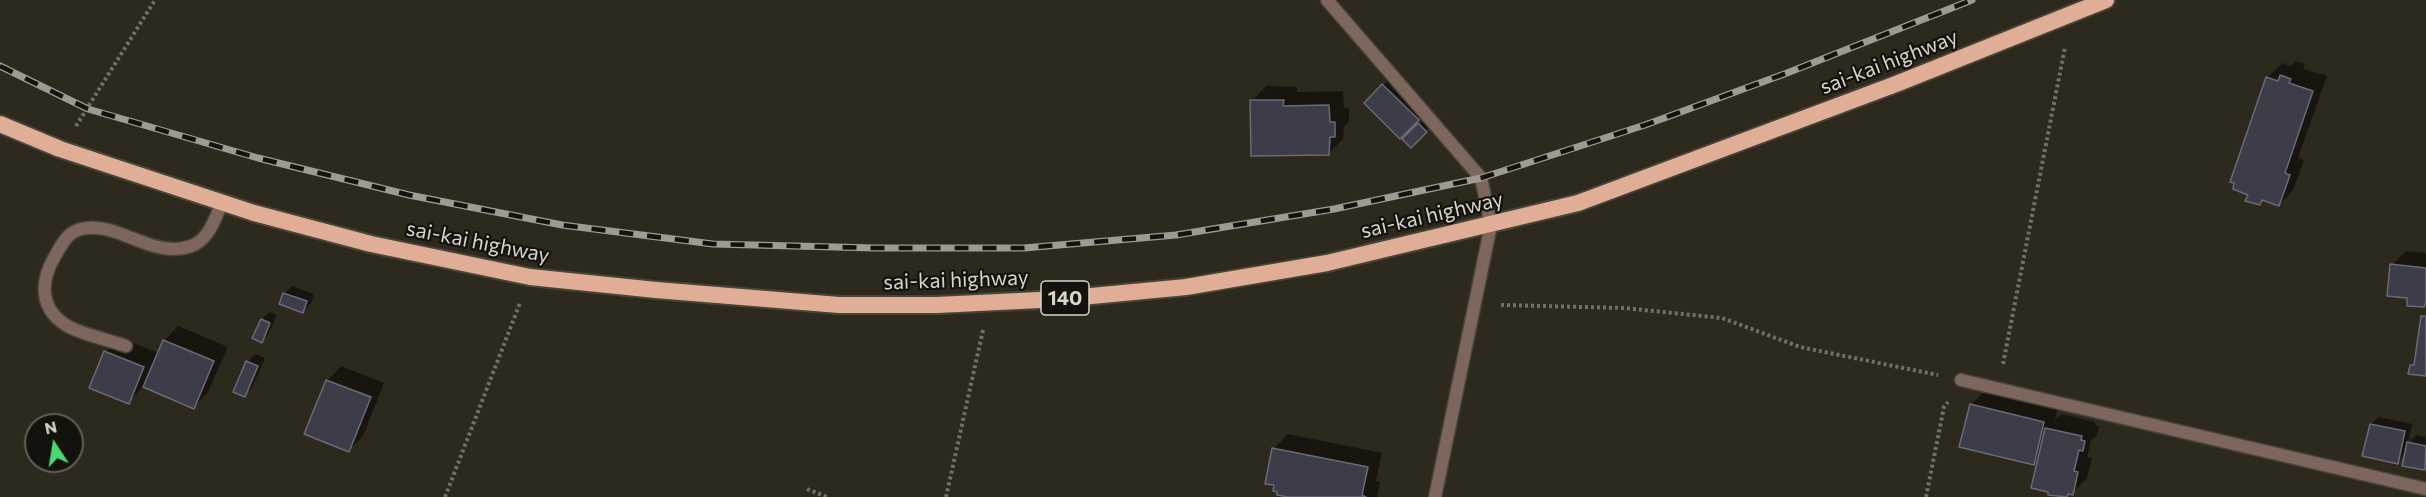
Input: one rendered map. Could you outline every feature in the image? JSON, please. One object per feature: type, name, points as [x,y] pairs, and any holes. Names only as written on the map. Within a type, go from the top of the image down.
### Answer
[{"type":"highway","name":"sai-kai highway","points":[[0,124],[60,149],[222,203],[371,244],[530,277],[656,290],[838,304],[989,303],[1186,287],[1327,263],[1578,203],[1896,84],[2106,0]]},
{"type":"street","points":[[1327,0],[1481,178],[1491,225],[1435,497]]},
{"type":"street","points":[[126,346],[66,326],[51,311],[44,292],[46,272],[66,237],[79,230],[97,227],[148,245],[169,249],[192,246],[207,235],[222,203]]},
{"type":"street","points":[[1961,380],[2426,489]]},
{"type":"path","points":[[60,149],[156,0]]},
{"type":"path","points":[[1997,389],[2071,14]]},
{"type":"path","points":[[445,497],[530,277]]},
{"type":"path","points":[[946,497],[989,303]]},
{"type":"path","points":[[1475,305],[1624,308],[1722,318],[1800,347],[1961,380],[1944,407],[1926,497]]},
{"type":"path","points":[[807,489],[827,497]]},
{"type":"building","points":[[2280,75],[2291,79],[2289,83],[2313,91],[2285,173],[2290,175],[2279,206],[2262,200],[2260,205],[2245,201],[2248,195],[2233,189],[2234,183],[2230,182],[2266,77],[2278,81]]},
{"type":"building","points":[[1382,84],[1419,120],[1400,139],[1364,103]]},
{"type":"building","points":[[1250,100],[1284,100],[1283,106],[1329,105],[1330,122],[1335,122],[1335,137],[1330,137],[1329,155],[1251,156]]},
{"type":"building","points":[[1418,123],[1427,132],[1411,148],[1402,139]]},
{"type":"building","points":[[2390,264],[2426,268],[2424,307],[2407,306],[2407,298],[2387,296]]},
{"type":"building","points":[[283,293],[307,301],[303,313],[279,304]]},
{"type":"building","points":[[2421,316],[2426,316],[2426,376],[2408,374],[2410,365],[2414,365]]},
{"type":"building","points":[[261,319],[270,323],[262,343],[252,338]]},
{"type":"building","points":[[163,340],[214,361],[194,409],[143,387]]},
{"type":"building","points":[[104,351],[144,367],[129,404],[89,388]]},
{"type":"building","points":[[246,361],[258,366],[245,397],[233,392]]},
{"type":"building","points":[[326,380],[371,397],[349,452],[304,434]]},
{"type":"building","points":[[1970,404],[2044,422],[2034,465],[1959,447]]},
{"type":"building","points":[[2370,424],[2405,431],[2398,464],[2362,456]]},
{"type":"building","points":[[2045,428],[2082,436],[2081,440],[2085,441],[2083,451],[2079,450],[2074,471],[2078,472],[2073,495],[2068,494],[2067,497],[2048,495],[2048,492],[2031,488]]},
{"type":"building","points":[[2407,442],[2426,446],[2425,470],[2402,466]]},
{"type":"building","points":[[1272,448],[1368,467],[1362,495],[1366,497],[1277,495],[1277,492],[1273,491],[1274,485],[1265,484]]},
{"type":"railway","points":[[0,66],[88,109],[258,158],[409,195],[562,225],[713,244],[875,248],[1024,248],[1176,235],[1334,209],[1481,178],[1645,125],[1787,73],[1972,0]]}]
